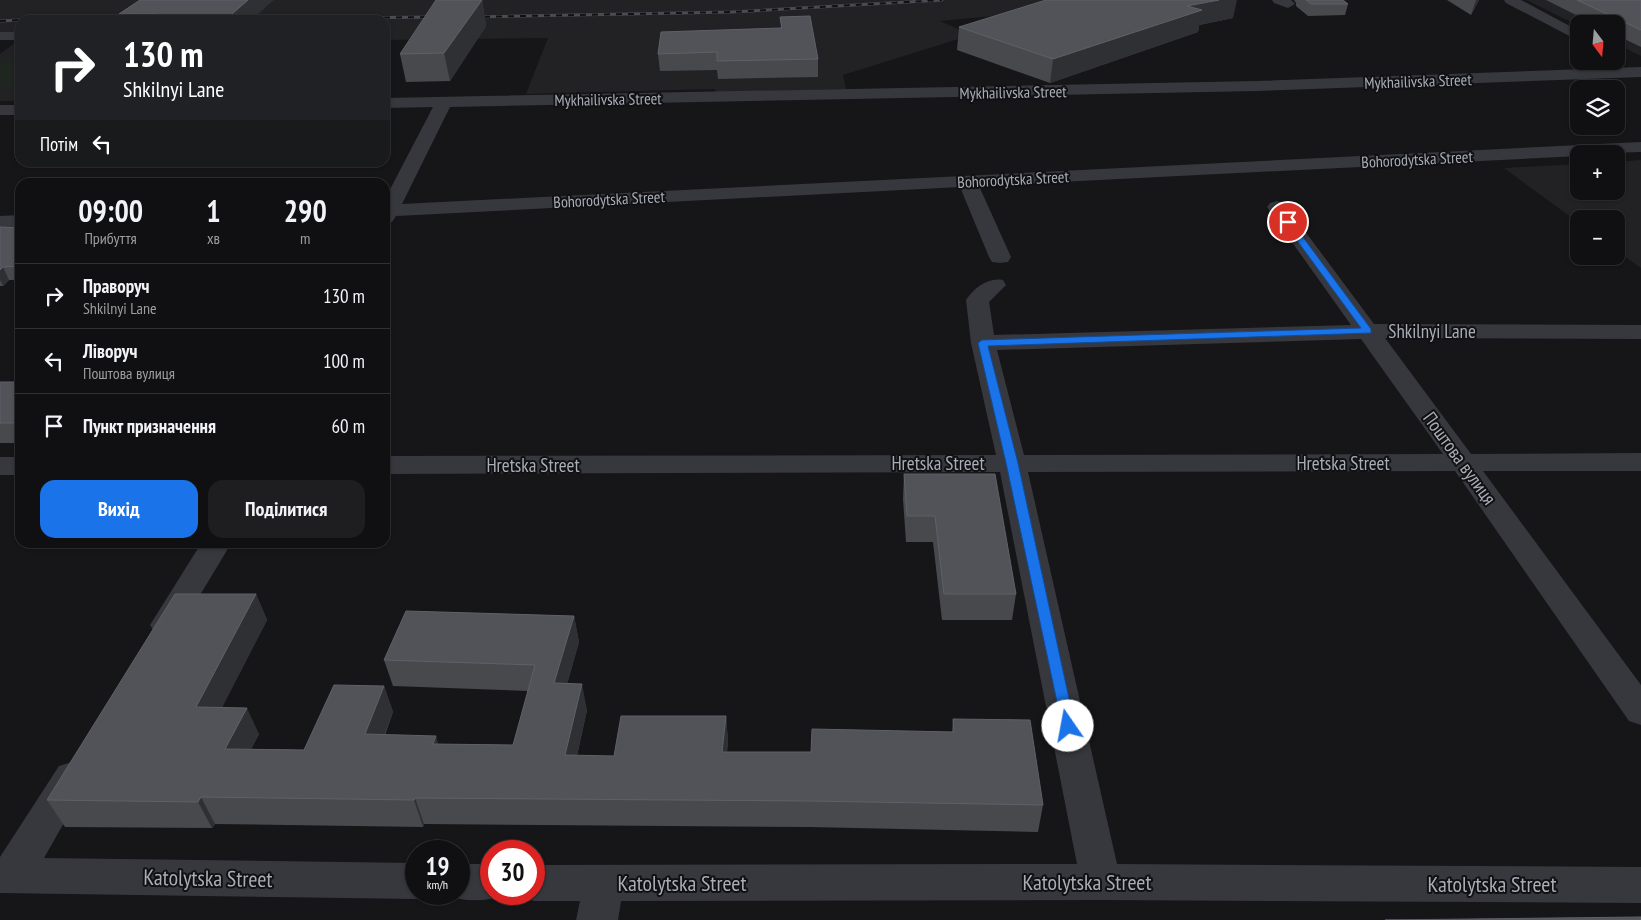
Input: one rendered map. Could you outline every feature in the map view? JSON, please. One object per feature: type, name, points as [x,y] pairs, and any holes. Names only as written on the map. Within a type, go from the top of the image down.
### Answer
[{"type":"street","points":[[1512,0],[1570,33]]},
{"type":"street","points":[[0,36],[15,36]]},
{"type":"street","points":[[1625,62],[1641,71]]},
{"type":"street","name":"Mykhailivska Street","points":[[390,103],[1256,86],[1641,71]]},
{"type":"street","points":[[390,205],[444,102]]},
{"type":"street","points":[[0,110],[15,110]]},
{"type":"street","name":"Bohorodytska Street","points":[[390,213],[1641,147]]},
{"type":"street","points":[[967,181],[998,271],[977,300],[982,343],[1012,463],[1101,882]]},
{"type":"street","name":"Поштова вулиця","points":[[1277,207],[1641,711]]},
{"type":"street","points":[[0,222],[15,222]]},
{"type":"street","name":"Shkilnyi Lane","points":[[982,343],[1368,331],[1557,330],[1641,332]]},
{"type":"street","name":"Hretska Street","points":[[390,465],[1641,462]]},
{"type":"street","points":[[0,466],[15,466]]},
{"type":"street","points":[[150,651],[213,548]]},
{"type":"street","points":[[6,875],[88,751]]},
{"type":"street","name":"Katolytska Street","points":[[6,875],[405,881]]},
{"type":"street","name":"Katolytska Street","points":[[545,886],[601,902],[1101,882],[1641,885]]},
{"type":"shaded area","points":[[0,0],[1165,0],[940,21],[971,35],[843,75],[846,89],[716,93],[715,89],[526,94],[548,38],[390,40],[390,15],[15,15],[15,33],[0,33]]},
{"type":"shaded area","points":[[1527,0],[1641,0],[1641,56],[1625,48],[1625,15],[1570,15],[1570,22]]},
{"type":"shaded area","points":[[15,43],[15,101],[0,101],[0,54]]},
{"type":"shaded area","points":[[15,56],[15,88],[0,88],[0,66]]},
{"type":"shaded area","points":[[1641,160],[1641,268],[1625,256],[1625,210],[1570,210],[1570,216],[1504,168],[1570,164],[1570,200],[1625,200],[1625,161]]},
{"type":"building","points":[[140,0],[248,0],[231,15],[119,14]]},
{"type":"building","points":[[436,0],[482,0],[444,53],[400,54]]},
{"type":"building","points":[[1046,0],[1219,0],[1187,6],[1202,10],[1053,59],[959,27]]},
{"type":"building","points":[[1306,0],[1343,0],[1348,4],[1311,4]]},
{"type":"building","points":[[1577,0],[1641,0],[1641,30],[1625,22],[1625,15],[1609,15]]},
{"type":"building","points":[[810,16],[818,59],[717,61],[717,52],[658,54],[661,32],[782,28],[780,17]]},
{"type":"building","points":[[0,227],[15,228],[15,266],[3,267],[0,270]]},
{"type":"building","points":[[0,382],[15,382],[15,423],[0,423]]},
{"type":"building","points":[[904,474],[995,474],[1016,594],[944,594],[935,516],[907,516]]},
{"type":"building","points":[[175,594],[256,594],[196,707],[247,708],[225,749],[304,750],[334,685],[384,686],[365,734],[436,736],[433,744],[513,745],[535,665],[384,660],[406,611],[574,616],[554,683],[582,684],[565,755],[614,756],[621,716],[726,716],[722,752],[811,752],[812,729],[954,732],[953,719],[1030,720],[1043,805],[415,798],[414,800],[201,797],[198,802],[47,800]]},
{"type":"building","points":[[1641,917],[1641,920],[1385,920]]},
{"type":"railway","points":[[472,17],[732,12],[942,0]]},
{"type":"railway","points":[[390,17],[437,17]]},
{"type":"railway","points":[[0,21],[15,20]]},
{"type":"route","points":[[1068,726],[1012,463],[982,343],[1368,331],[1288,222]]}]
